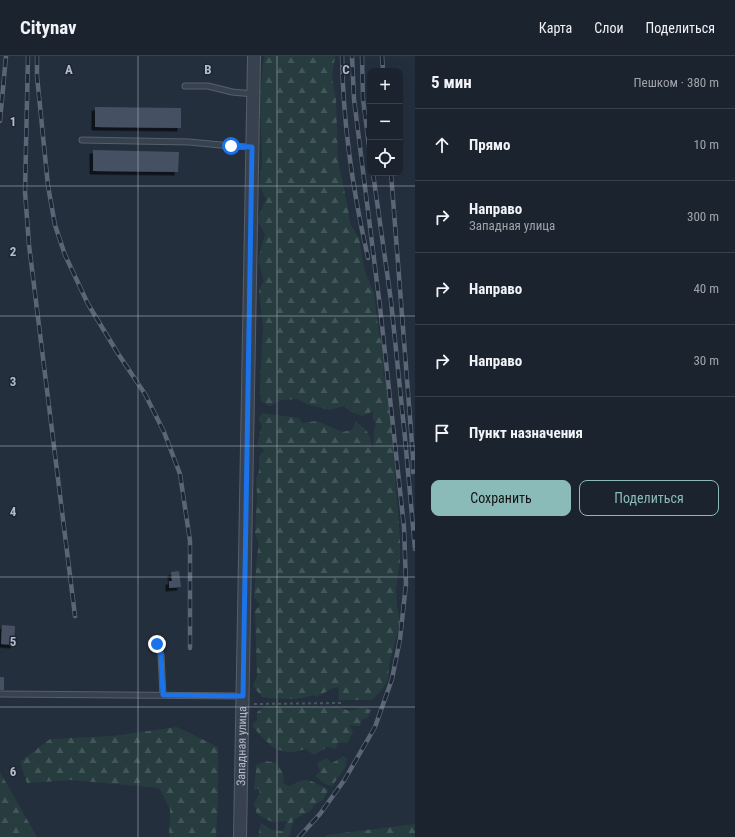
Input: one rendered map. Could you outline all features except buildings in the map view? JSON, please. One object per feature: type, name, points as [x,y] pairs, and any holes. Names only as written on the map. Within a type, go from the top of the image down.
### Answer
[{"type":"street","name":"Западная улица","points":[[240,837],[247,700],[254,56]]},
{"type":"lane","points":[[185,86],[208,86],[232,92],[253,94]]},
{"type":"lane","points":[[82,140],[189,142],[252,147]]},
{"type":"lane","points":[[157,644],[161,655],[163,695]]},
{"type":"lane","points":[[0,694],[163,695],[247,700]]},
{"type":"path","points":[[247,700],[343,703]]},
{"type":"green space","points":[[264,56],[335,56],[332,77],[336,100],[338,161],[350,223],[359,238],[365,272],[374,293],[379,335],[385,360],[383,374],[390,388],[395,421],[391,421],[400,539],[400,560],[396,588],[400,624],[389,664],[388,680],[382,690],[372,700],[339,700],[338,687],[331,689],[317,697],[313,695],[288,699],[262,697],[253,686],[257,676],[255,610],[260,605],[254,597],[259,544],[255,533],[257,496],[256,479],[259,471],[259,457],[264,450],[257,444],[262,426],[258,419],[262,413],[299,418],[302,423],[317,421],[342,432],[352,430],[356,422],[369,434],[373,451],[376,424],[373,419],[373,411],[363,416],[351,412],[344,406],[330,410],[307,404],[297,399],[281,400],[270,406],[261,402],[260,384],[263,328],[259,290],[264,281],[258,260],[265,234],[257,220],[266,199],[259,184],[262,162],[260,97]]},
{"type":"green space","points":[[266,706],[315,706],[326,708],[336,706],[349,711],[363,707],[371,710],[368,717],[362,720],[360,726],[350,725],[353,733],[347,743],[337,743],[336,749],[327,747],[314,755],[306,749],[293,752],[280,750],[275,748],[260,735],[252,725],[257,720],[257,712]]},
{"type":"green space","points":[[177,727],[218,747],[216,837],[169,837],[170,809],[159,788],[71,780],[27,783],[20,762],[50,739],[113,736]]},
{"type":"green space","points":[[344,756],[347,759],[345,768],[332,786],[325,784],[315,776],[320,771],[317,763],[326,758],[332,763]]},
{"type":"green space","points":[[266,761],[277,763],[283,774],[284,784],[291,786],[306,780],[318,784],[328,790],[323,800],[315,804],[310,811],[293,820],[290,835],[288,837],[258,837],[261,823],[272,830],[283,831],[287,821],[272,822],[257,814],[254,804],[260,792],[258,788],[254,791],[256,765]]},
{"type":"green space","points":[[0,772],[37,837],[0,837]]},
{"type":"green space","points":[[415,824],[415,837],[325,837],[327,835]]},
{"type":"railway","points":[[0,121],[6,56]]},
{"type":"railway","points":[[28,56],[25,192],[29,245],[75,616]]},
{"type":"railway","points":[[37,56],[37,76],[48,186],[55,225],[65,255],[88,304],[145,394],[164,432],[180,474],[190,541],[190,648]]},
{"type":"railway","points":[[342,56],[344,107],[353,183],[368,258]]},
{"type":"railway","points":[[299,837],[320,814],[345,779],[375,727],[392,679],[400,639],[406,584],[404,527],[380,307],[354,99],[352,56]]},
{"type":"railway","points":[[362,56],[363,99],[368,140]]},
{"type":"railway","points":[[382,56],[383,68]]},
{"type":"railway","points":[[373,176],[391,301],[415,549]]},
{"type":"railway","points":[[391,176],[413,472]]},
{"type":"route","points":[[157,644],[161,655],[163,671],[163,695],[243,696],[252,147],[231,146]]}]
